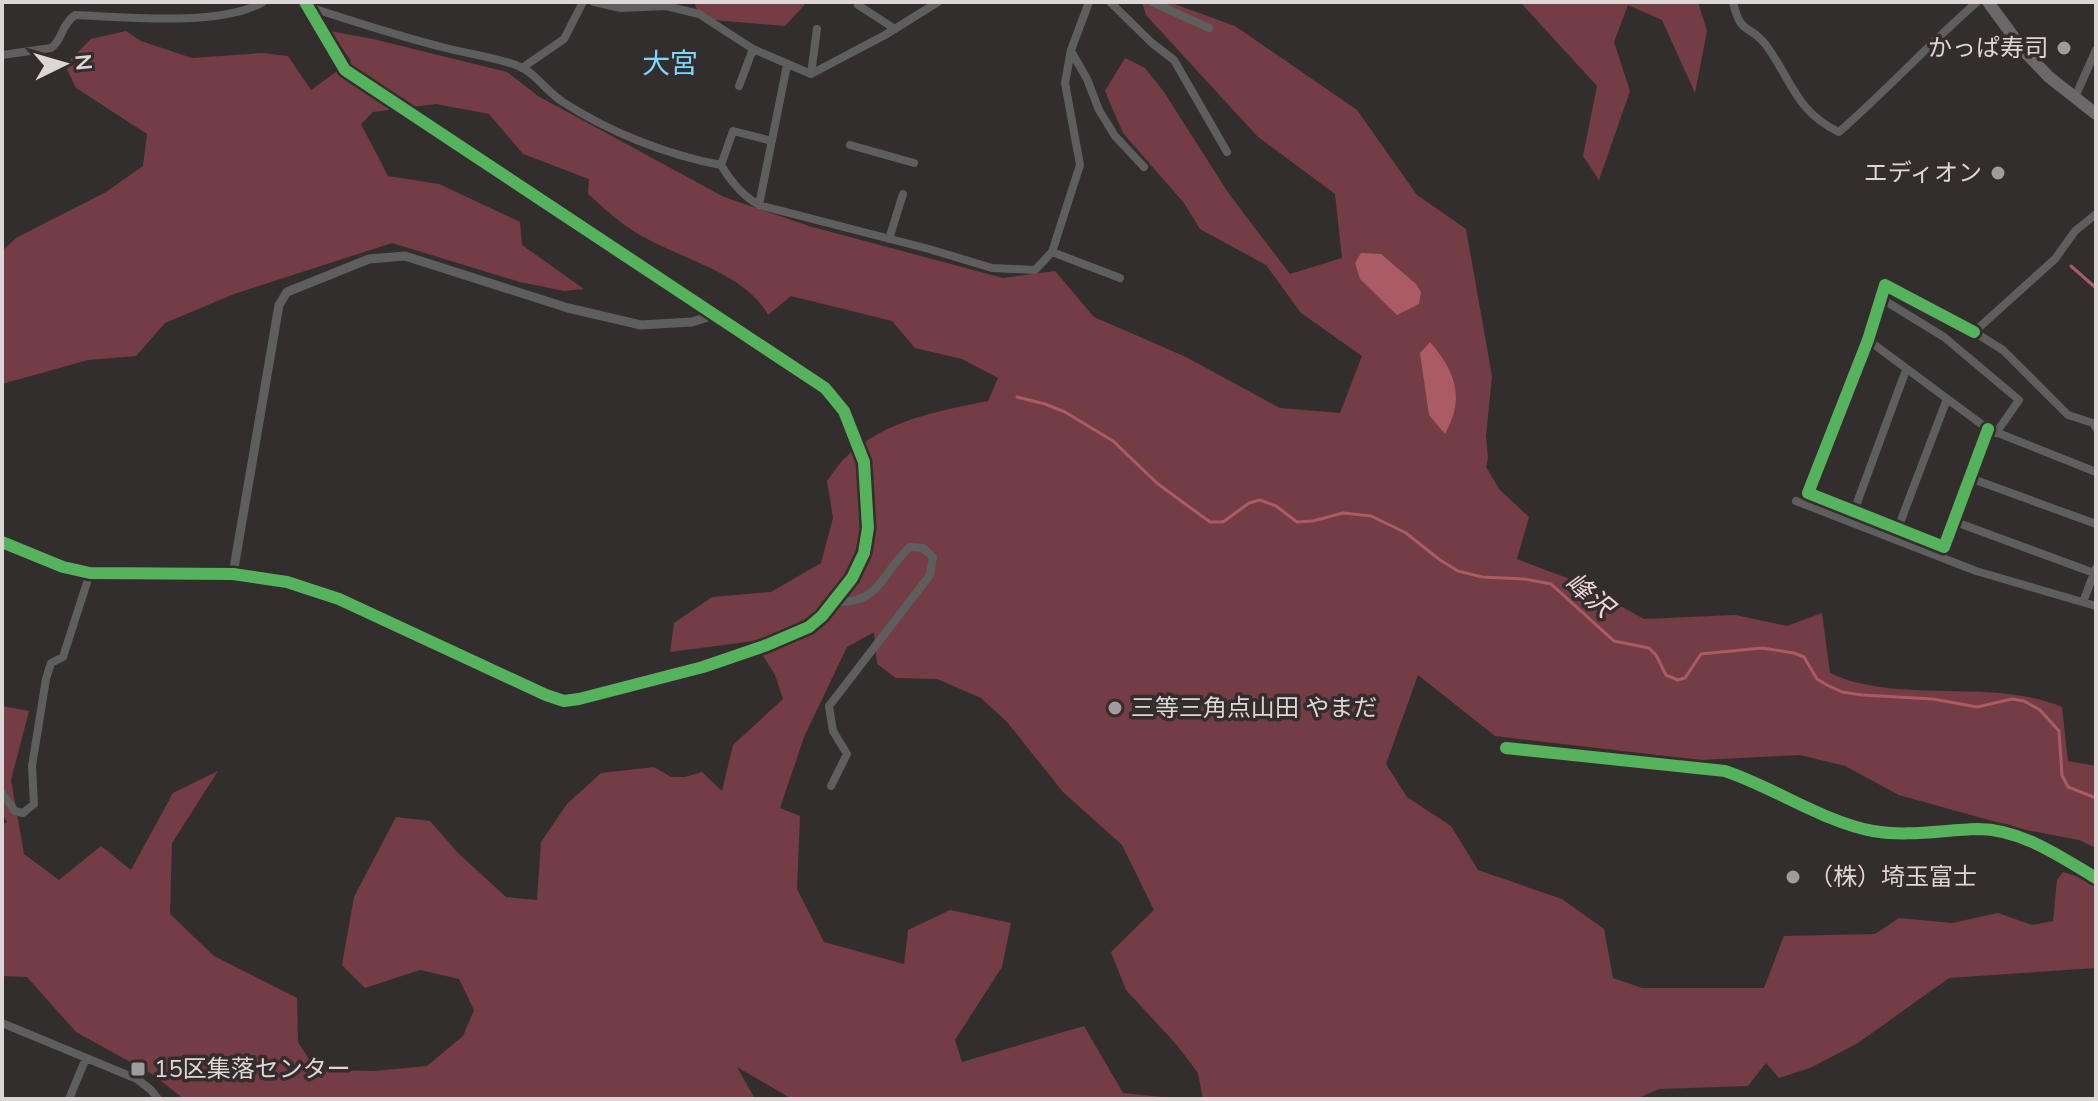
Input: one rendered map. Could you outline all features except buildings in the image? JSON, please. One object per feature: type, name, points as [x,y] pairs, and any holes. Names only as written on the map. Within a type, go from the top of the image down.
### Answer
[{"type":"highway","points":[[1988,2],[2024,51],[2049,77],[2096,114]]},
{"type":"street","points":[[2,55],[55,46],[65,22],[75,15],[155,18],[204,15],[232,13],[263,2]]},
{"type":"street","points":[[522,68],[564,39],[583,2]]},
{"type":"street","points":[[594,2],[621,8],[666,6],[699,14],[753,49],[811,74],[938,2]]},
{"type":"street","points":[[772,141],[733,131],[721,165],[728,178],[748,199],[759,205],[992,268],[1035,270],[1052,252],[1080,165],[1065,83],[1071,50],[1089,2]]},
{"type":"street","points":[[1110,2],[1174,60],[1227,152]]},
{"type":"street","points":[[1152,2],[1209,28]]},
{"type":"street","points":[[1733,2],[1743,28],[1762,40],[1799,101],[1839,132],[1977,2]]},
{"type":"street","points":[[307,5],[417,41],[522,68],[534,74],[549,93],[576,110],[649,145],[721,165]]},
{"type":"street","points":[[2,542],[63,567],[90,573],[233,574],[287,582],[339,599],[564,701],[703,667],[767,645],[809,627],[852,578],[864,553],[868,528],[864,462],[844,411],[825,388],[345,70],[307,5]]},
{"type":"street","points":[[858,5],[895,29]]},
{"type":"street","points":[[811,74],[817,29]]},
{"type":"street","points":[[739,86],[753,49]]},
{"type":"street","points":[[1071,50],[1099,110],[1115,136],[1144,167]]},
{"type":"street","points":[[2075,97],[2096,50]]},
{"type":"street","points":[[759,205],[787,65]]},
{"type":"street","points":[[850,145],[914,163]]},
{"type":"street","points":[[889,239],[903,194]]},
{"type":"street","points":[[1974,332],[2055,259],[2075,231],[2096,214]]},
{"type":"street","points":[[1052,252],[1120,278]]},
{"type":"street","points":[[233,574],[279,305],[287,292],[369,259],[405,256],[568,308],[641,325],[692,322],[714,315]]},
{"type":"street","points":[[1882,299],[1944,337],[2019,400],[1992,431],[1944,547],[1808,493],[1868,340],[1885,285],[2003,350],[2068,415],[2093,423],[2096,428]]},
{"type":"street","points":[[1868,340],[1992,431],[2096,472]]},
{"type":"street","points":[[1854,511],[1906,370]]},
{"type":"street","points":[[1898,528],[1947,399]]},
{"type":"street","points":[[1970,478],[2096,524]]},
{"type":"street","points":[[1796,501],[1976,571],[2096,606]]},
{"type":"street","points":[[1953,521],[2095,570],[2083,602]]},
{"type":"street","points":[[831,786],[847,754],[833,731],[829,706],[930,575],[933,557],[923,548],[910,547],[871,595],[853,603],[833,602]]},
{"type":"street","points":[[2,793],[15,811],[23,813],[34,804],[32,766],[46,679],[51,663],[63,657],[90,573]]},
{"type":"street","points":[[1506,748],[1725,771],[1851,826],[1913,834],[1980,829],[2003,833],[2034,843],[2096,878]]},
{"type":"street","points":[[2,1023],[137,1079],[158,1099]]},
{"type":"street","points":[[69,1099],[86,1058]]},
{"type":"shaded area","points":[[694,2],[807,2],[785,26],[701,19]]},
{"type":"shaded area","points":[[1142,2],[1169,2],[1235,26],[1357,110],[1417,195],[1466,229],[1492,376],[1486,467],[1500,490],[1529,517],[1517,559],[1575,581],[1644,619],[1735,615],[1787,626],[1822,613],[1830,673],[1884,688],[1987,692],[2038,699],[2062,707],[2068,761],[2096,766],[2096,848],[2079,840],[2021,829],[1899,795],[1845,766],[1800,755],[1700,760],[1495,736],[1418,675],[1386,764],[1407,797],[1451,826],[1478,870],[1562,899],[1604,929],[1613,978],[1642,988],[1764,988],[1784,936],[1875,934],[1899,918],[1952,923],[1998,913],[2032,925],[2053,921],[2057,880],[2063,872],[2085,879],[2096,868],[2096,968],[1949,978],[1858,1043],[1810,1068],[1779,1078],[1766,1063],[1748,1086],[1659,1089],[1636,1099],[1203,1099],[1198,1073],[1126,990],[1111,952],[1154,910],[1122,845],[1063,792],[1007,722],[981,698],[937,679],[896,678],[877,664],[874,632],[847,647],[804,737],[780,808],[800,816],[797,889],[824,942],[904,964],[908,930],[950,910],[1011,923],[1002,967],[955,1040],[962,1062],[1084,1026],[1123,1093],[1182,1099],[792,1099],[737,1067],[755,1099],[184,1099],[152,1074],[76,1032],[27,977],[2,976],[2,825],[7,822],[2,813],[2,706],[29,711],[11,780],[24,854],[59,880],[101,846],[131,870],[173,793],[218,771],[172,843],[170,914],[214,956],[297,998],[298,1042],[316,1070],[374,1071],[427,1066],[463,1036],[474,1010],[459,979],[420,970],[365,988],[342,965],[354,897],[396,817],[430,821],[458,853],[506,897],[537,900],[541,842],[567,804],[601,773],[654,767],[671,777],[702,772],[722,791],[733,745],[783,699],[775,675],[754,641],[670,652],[674,623],[712,597],[771,592],[821,563],[833,518],[827,481],[844,459],[862,444],[896,425],[932,413],[988,401],[998,378],[962,359],[915,348],[892,321],[791,296],[768,315],[743,287],[706,266],[648,240],[620,222],[588,194],[589,179],[523,154],[489,114],[436,104],[373,112],[361,124],[388,176],[439,184],[520,222],[522,245],[584,289],[564,291],[520,282],[392,243],[234,294],[165,323],[136,356],[88,360],[2,384],[2,251],[16,238],[106,192],[143,166],[147,134],[76,88],[65,65],[91,39],[126,31],[141,41],[192,58],[262,53],[288,56],[311,90],[351,61],[330,31],[507,72],[538,96],[724,197],[809,226],[1003,278],[1055,271],[1094,317],[1186,357],[1280,408],[1340,413],[1362,356],[1301,313],[1266,265],[1200,229],[1184,203],[1123,133],[1105,91],[1125,58],[1145,68],[1164,92],[1229,194],[1290,274],[1342,258],[1335,194],[1257,136],[1146,15]]},
{"type":"shaded area","points":[[1520,2],[1698,2],[1707,31],[1695,93],[1662,20],[1628,5],[1614,42],[1630,91],[1599,180],[1583,156],[1597,86]]},
{"type":"shaded area","points":[[1361,253],[1381,254],[1416,284],[1421,292],[1419,304],[1397,315],[1360,279],[1355,263]]},
{"type":"shaded area","points":[[1430,342],[1446,364],[1455,386],[1455,409],[1445,434],[1429,415],[1420,353]]},
{"type":"waterway","points":[[2071,266],[2096,288]]},
{"type":"waterway","name":"峰沢","points":[[1017,397],[1065,412],[1113,441],[1158,484],[1210,522],[1223,522],[1249,503],[1260,500],[1276,506],[1297,522],[1343,513],[1371,516],[1406,533],[1458,571],[1482,577],[1551,584],[1614,641],[1649,648],[1666,675],[1678,680],[1685,678],[1701,654],[1762,648],[1804,657],[1817,679],[1842,692],[1933,699],[1977,707],[2012,699],[2024,701],[2040,710],[2059,731],[2062,775],[2068,787],[2096,798]]},
{"type":"cycle path","points":[[2,542],[63,567],[90,573],[233,574],[287,582],[339,599],[564,701],[703,667],[767,645],[809,627],[822,616],[852,578],[864,553],[868,528],[864,462],[844,411],[825,388],[345,70],[305,2]]},
{"type":"cycle path","points":[[1974,332],[1885,285],[1868,340],[1808,493],[1944,547],[1988,429]]},
{"type":"cycle path","points":[[1506,748],[1725,771],[1836,820],[1873,831],[1925,833],[1994,830],[2040,846],[2096,878]]},
{"type":"place","name":"かっぱ寿司","points":[[2064,48]]},
{"type":"place","name":"エディオン","points":[[1998,173]]},
{"type":"place","name":"三等三角点山田 やまだ","points":[[1115,708]]},
{"type":"place","name":"（株）埼玉富士","points":[[1793,877]]},
{"type":"place","name":"15区集落センター","points":[[138,1069]]},
{"type":"district","name":"大宮","points":[[670,64]]}]
